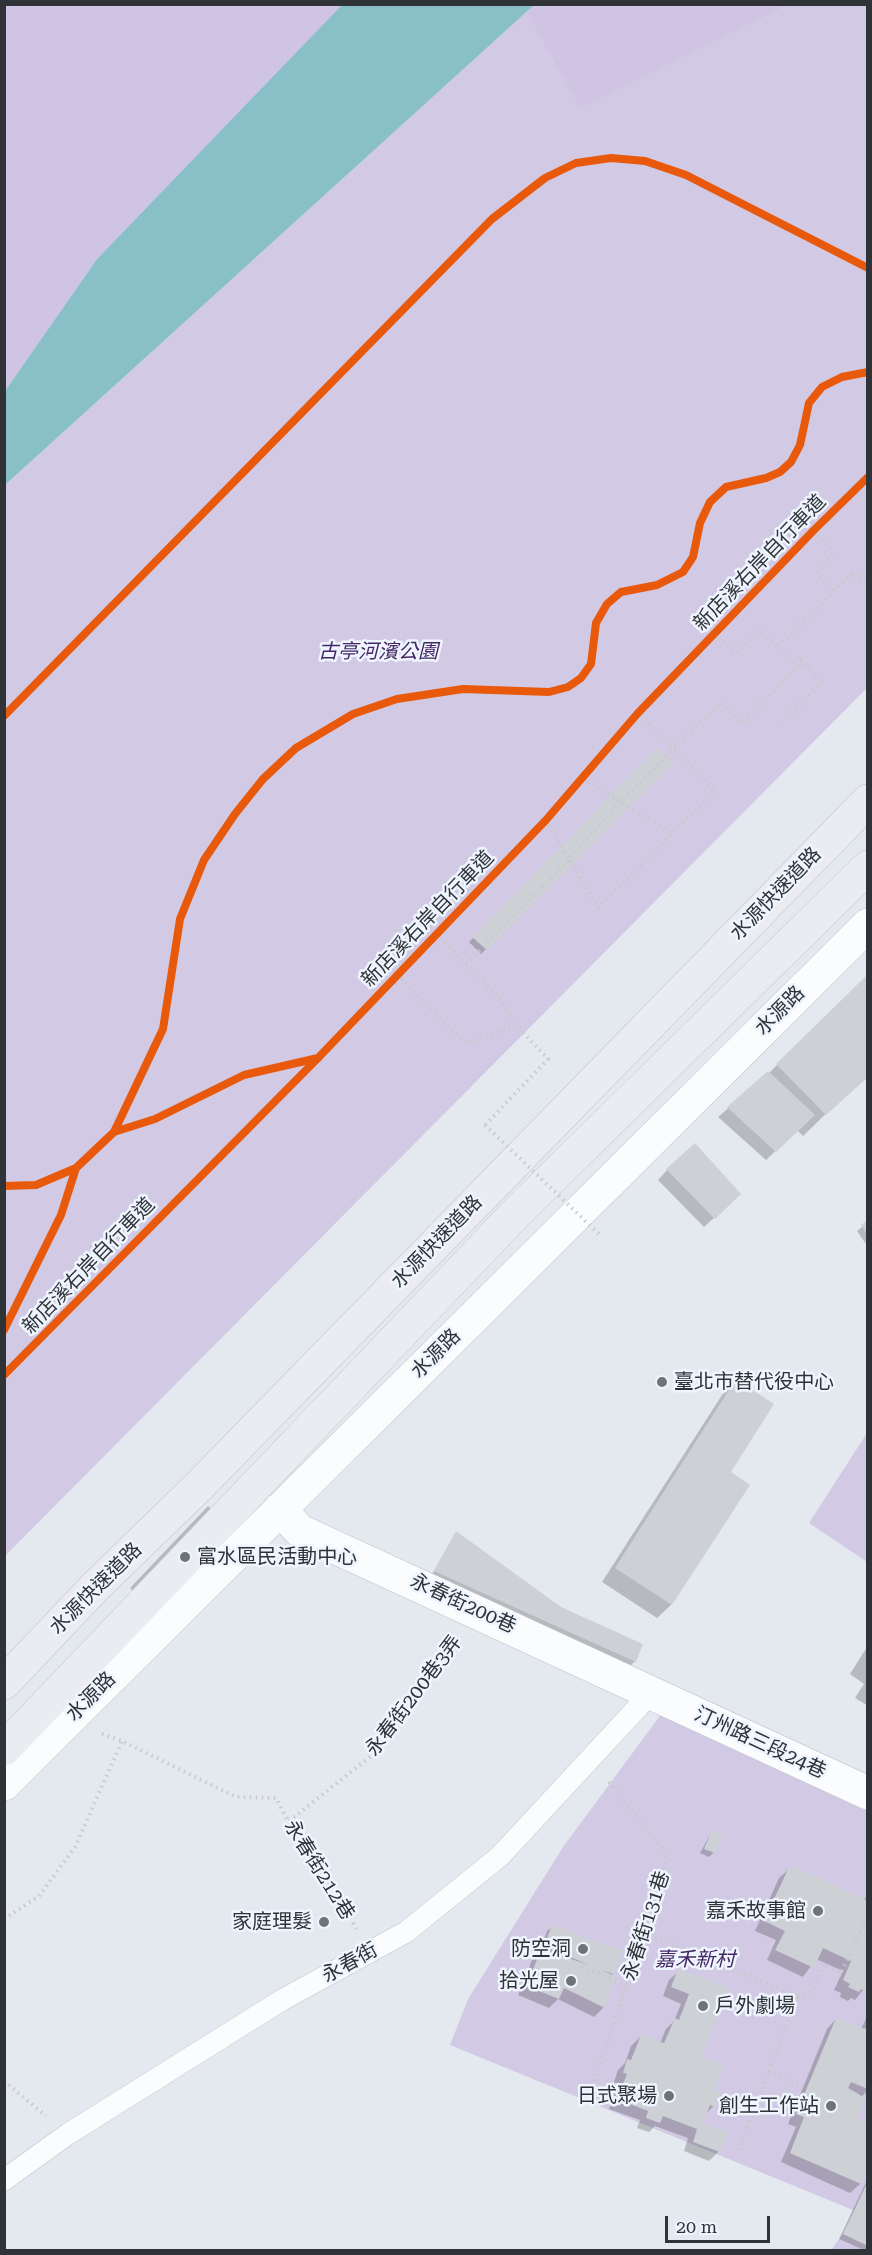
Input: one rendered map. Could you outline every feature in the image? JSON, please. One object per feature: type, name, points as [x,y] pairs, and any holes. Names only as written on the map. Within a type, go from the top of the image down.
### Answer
[{"type":"highway","name":"水源快速道路","points":[[4,1683],[95,1587],[207,1478],[867,801]]},
{"type":"highway","name":"水源快速道路","points":[[4,1749],[520,1209],[867,867]]},
{"type":"highway","points":[[4,1655],[95,1587]]},
{"type":"street","name":"水源路","points":[[4,1784],[867,924]]},
{"type":"street","name":"永春街200巷","points":[[280,1509],[300,1530],[652,1692]]},
{"type":"street","name":"汀州路三段24巷","points":[[652,1692],[867,1793]]},
{"type":"lane","name":"永春街","points":[[4,2180],[68,2134],[282,2000],[406,1932],[500,1856],[652,1692]]},
{"type":"path","points":[[814,530],[833,551],[817,574],[835,591]]},
{"type":"path","points":[[778,646],[853,573],[867,587]]},
{"type":"path","points":[[714,634],[736,653],[761,630],[797,666]]},
{"type":"path","points":[[466,964],[570,860],[620,802],[721,703],[742,723],[801,661],[822,682],[782,723]]},
{"type":"path","points":[[631,722],[645,705]]},
{"type":"path","points":[[546,820],[598,908],[715,791],[638,713]]},
{"type":"path","points":[[575,786],[589,770]]},
{"type":"path","points":[[582,778],[673,834]]},
{"type":"path","points":[[538,828],[554,812]]},
{"type":"path","points":[[436,933],[498,996],[516,1025],[548,1059],[485,1125],[601,1236]]},
{"type":"path","points":[[397,974],[466,1044],[516,1025]]},
{"type":"path","points":[[4,1919],[39,1896],[75,1847],[122,1740]]},
{"type":"path","points":[[644,1933],[798,1996],[812,1991],[823,1964],[841,1973],[867,1916]]},
{"type":"path","points":[[583,1961],[581,1965],[627,1985]]},
{"type":"path","points":[[738,2152],[798,1996]]},
{"type":"path","points":[[769,2072],[807,2088]]},
{"type":"path","points":[[4,2081],[68,2134]]},
{"type":"path","points":[[717,2100],[753,2113]]},
{"type":"green space","name":"古亭河濱公園","points":[[789,5],[867,5],[867,688],[5,1556],[5,485],[526,12],[580,107]]},
{"type":"green space","points":[[867,1433],[867,1562],[809,1523]]},
{"type":"green space","name":"嘉禾新村","points":[[662,1713],[867,1810],[867,2250],[831,2250],[843,2234],[853,2210],[450,2045],[468,1999],[563,1847]]},
{"type":"shaded area","points":[[534,4],[789,5],[580,108],[526,12]]},
{"type":"shaded area","points":[[5,5],[343,5],[97,259],[5,391]]},
{"type":"water","points":[[343,4],[534,5],[5,485],[5,391],[97,259]]},
{"type":"building","points":[[658,748],[674,763],[487,950],[472,937]]},
{"type":"building","points":[[868,974],[868,1077],[826,1115],[776,1064]]},
{"type":"building","points":[[768,1071],[815,1115],[776,1152],[727,1107]]},
{"type":"building","points":[[695,1143],[741,1194],[715,1219],[666,1169]]},
{"type":"building","points":[[868,1220],[868,1236],[861,1225]]},
{"type":"building","points":[[736,1379],[774,1404],[731,1472],[750,1485],[672,1605],[615,1568]]},
{"type":"building","points":[[456,1531],[561,1607],[643,1644],[636,1662],[434,1571]]},
{"type":"building","points":[[712,1830],[723,1835],[715,1853],[704,1849]]},
{"type":"building","name":"嘉禾故事館","points":[[789,1867],[795,1870],[797,1868],[868,1901],[866,1991],[861,1989],[859,1992],[848,1987],[850,1984],[843,1980],[851,1961],[823,1948],[814,1968],[775,1950],[785,1931],[764,1921]]},
{"type":"building","points":[[552,1925],[623,1951],[614,1974],[601,1970],[615,1976],[605,2008],[564,1988],[559,1999],[527,1986],[541,1949],[589,1965],[544,1946]]},
{"type":"building","name":"日式聚場","points":[[678,1969],[729,1988],[701,2057],[724,2065],[714,2091],[720,2092],[715,2107],[710,2105],[703,2123],[728,2132],[720,2152],[693,2142],[697,2129],[663,2116],[660,2123],[646,2118],[648,2111],[617,2099],[627,2074],[623,2073],[627,2059],[631,2060],[641,2035],[664,2043],[675,2018],[679,2020],[689,1994],[671,1987]]},
{"type":"building","name":"創生工作站","points":[[836,2018],[865,2029],[868,2024],[868,2089],[851,2082],[848,2088],[865,2098],[857,2119],[868,2123],[868,2170],[861,2184],[790,2153],[804,2117],[796,2114]]},
{"type":"building","points":[[868,2181],[868,2246],[843,2234]]},
{"type":"cycle path","points":[[4,716],[492,219],[545,178],[576,163],[611,158],[645,161],[686,175],[868,268]]},
{"type":"cycle path","points":[[4,1186],[36,1185],[76,1168],[114,1132],[163,1029],[180,919],[204,860],[235,814],[263,779],[296,748],[353,714],[397,699],[463,689],[549,692],[568,687],[581,678],[591,664],[596,623],[607,604],[621,592],[657,585],[683,572],[693,557],[700,523],[710,502],[726,487],[766,478],[780,472],[791,462],[800,445],[809,403],[822,387],[842,377],[868,372]]},
{"type":"cycle path","name":"新店溪右岸自行車道","points":[[4,1375],[318,1058],[546,820],[638,713],[868,477]]},
{"type":"cycle path","points":[[114,1132],[155,1119],[244,1075],[318,1058]]},
{"type":"cycle path","name":"新店溪右岸自行車道","points":[[4,1330],[61,1215],[76,1168]]},
{"type":"place","name":"臺北市替代役中心","points":[[662,1382]]},
{"type":"place","name":"富水區民活動中心","points":[[185,1557]]},
{"type":"place","name":"嘉禾故事館","points":[[818,1911]]},
{"type":"place","name":"家庭理髮","points":[[324,1922]]},
{"type":"place","name":"防空洞","points":[[583,1949]]},
{"type":"place","name":"拾光屋","points":[[571,1981]]},
{"type":"place","name":"戶外劇場","points":[[703,2006]]},
{"type":"place","name":"日式聚場","points":[[669,2096]]},
{"type":"place","name":"創生工作站","points":[[831,2106]]}]
